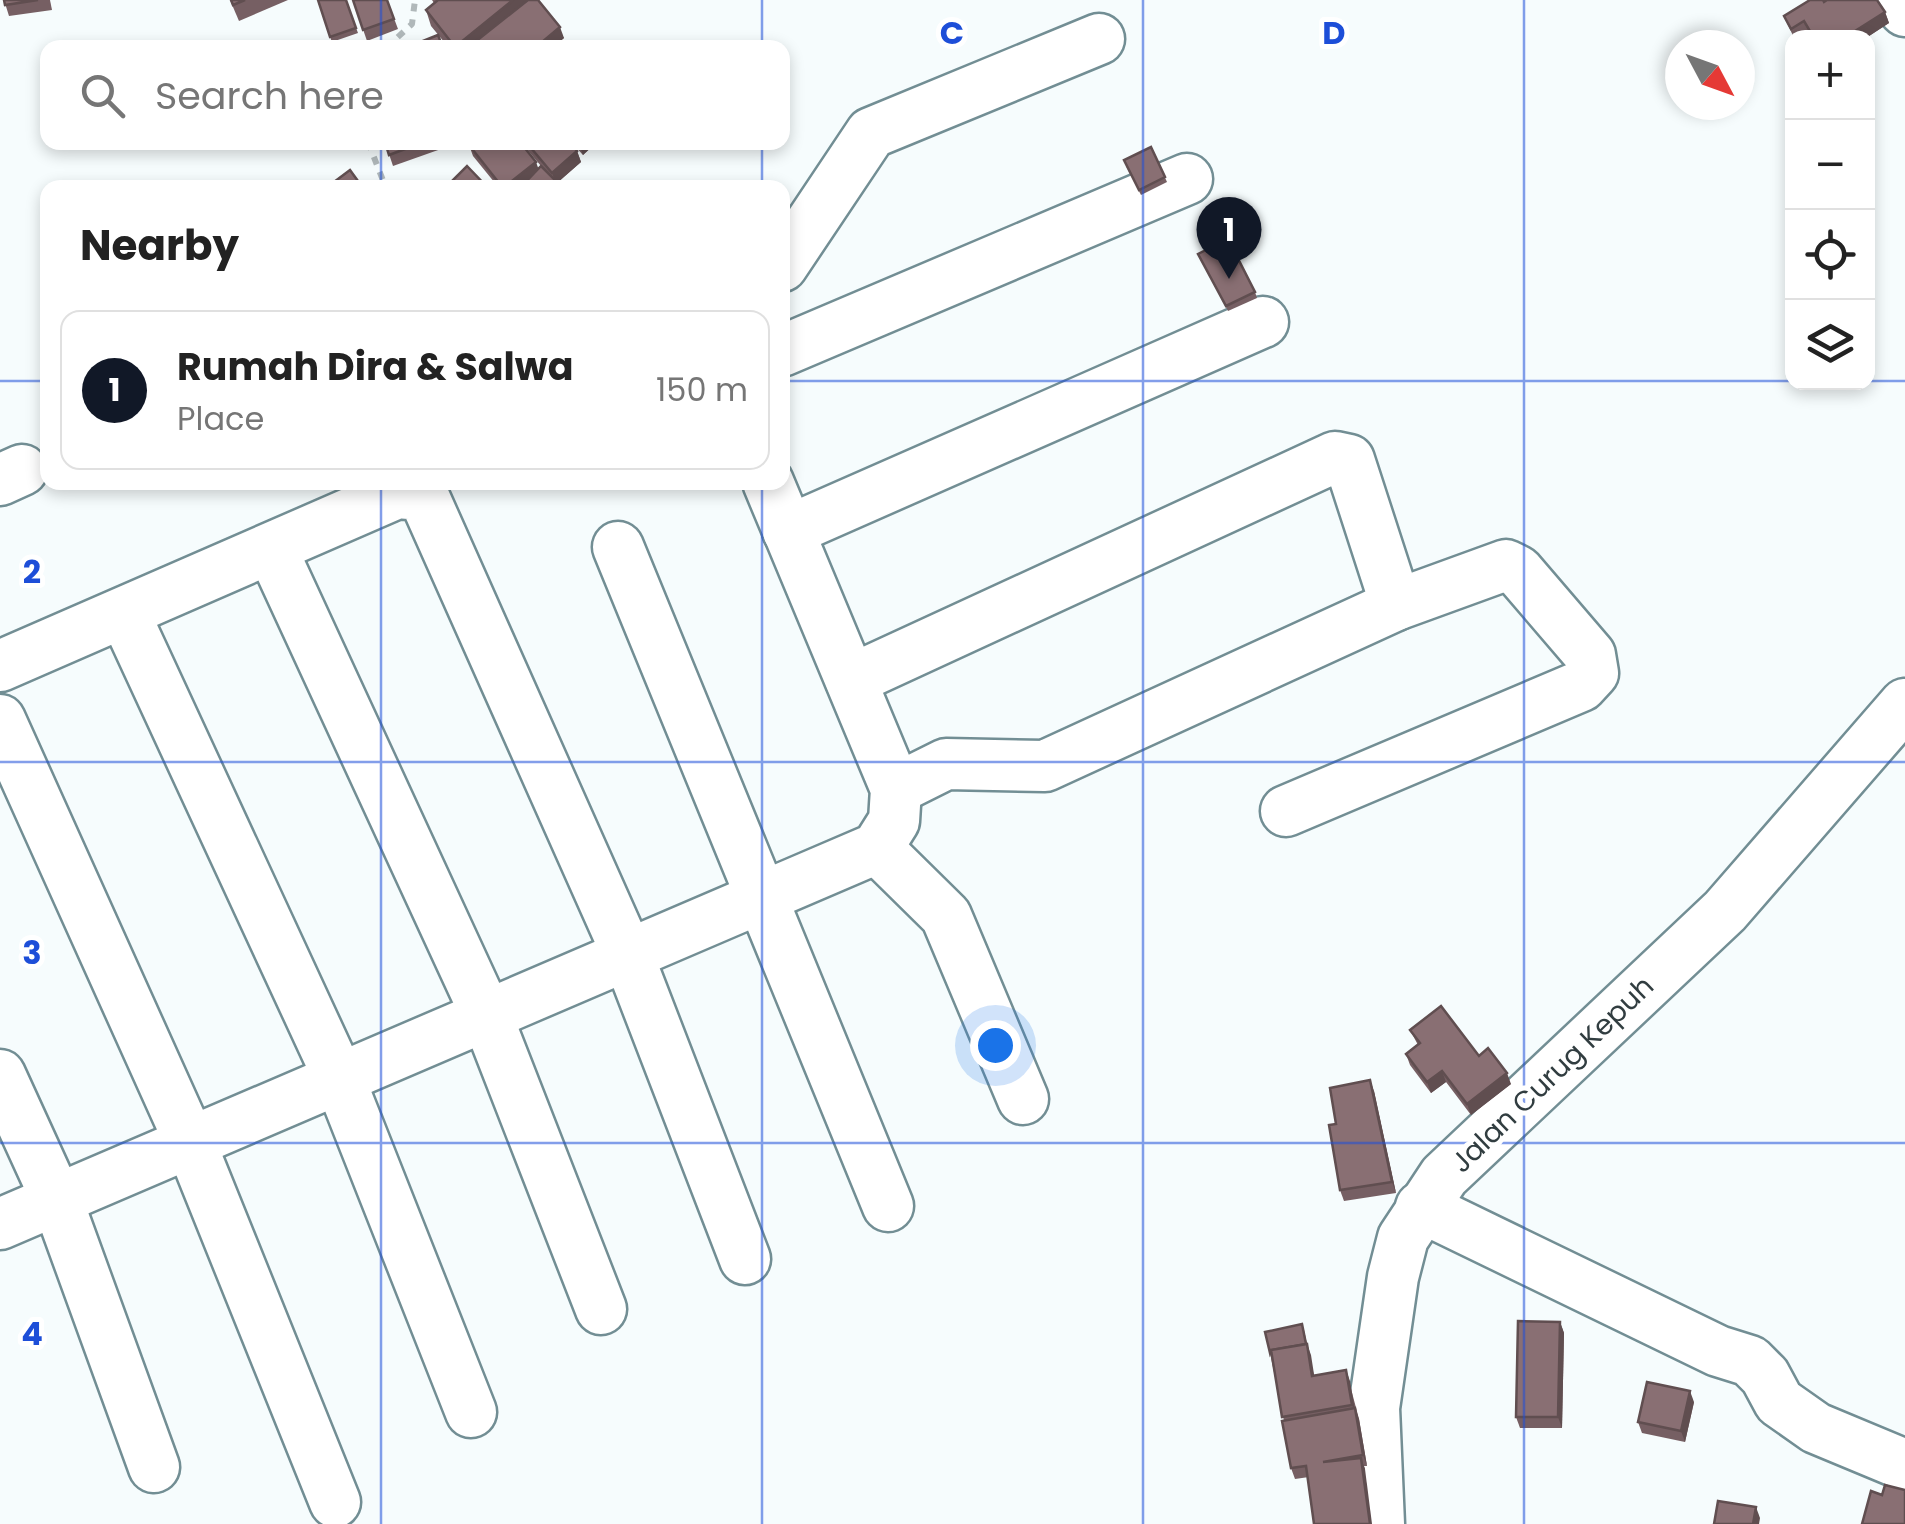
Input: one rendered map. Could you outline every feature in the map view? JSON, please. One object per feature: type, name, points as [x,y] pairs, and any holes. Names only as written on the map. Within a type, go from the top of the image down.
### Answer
[{"type":"street","points":[[1895,0],[1905,10]]},
{"type":"street","points":[[790,254],[871,133],[1100,39]]},
{"type":"street","points":[[790,348],[1187,178]]},
{"type":"street","points":[[788,530],[1263,322]]},
{"type":"street","points":[[851,680],[1335,458],[1349,460],[1396,606]]},
{"type":"street","points":[[0,1224],[877,848],[894,821],[896,789],[771,490]]},
{"type":"street","points":[[0,666],[397,493],[422,495],[628,953],[745,1259]]},
{"type":"street","points":[[618,548],[888,1206]]},
{"type":"street","points":[[272,550],[486,1014],[601,1309]]},
{"type":"street","points":[[896,789],[946,764],[1045,766],[1396,606],[1506,565],[1518,571],[1590,655],[1593,673],[1582,686],[1515,718],[1286,811]]},
{"type":"street","points":[[124,613],[339,1078],[471,1412]]},
{"type":"street","name":"Jalan Curug Kepuh","points":[[1379,1524],[1374,1408],[1392,1276],[1404,1238],[1420,1207],[1444,1176],[1724,910],[1905,704]]},
{"type":"street","points":[[0,720],[190,1142],[335,1502]]},
{"type":"street","points":[[877,848],[946,916],[1023,1100]]},
{"type":"street","points":[[0,1075],[57,1200],[154,1467]]},
{"type":"street","points":[[1420,1207],[1718,1351],[1750,1361],[1779,1402],[1816,1428],[1905,1465]]},
{"type":"path","points":[[395,40],[412,24],[415,0]]},
{"type":"path","points":[[371,150],[383,180]]},
{"type":"building","points":[[4,0],[38,0],[5,5]]},
{"type":"building","points":[[318,0],[346,0],[356,28],[330,37]]},
{"type":"building","points":[[353,0],[387,0],[394,19],[363,30]]},
{"type":"building","points":[[438,0],[513,0],[464,40],[450,40],[426,10]]},
{"type":"building","points":[[528,0],[538,0],[560,27],[545,40],[478,40]]},
{"type":"building","points":[[1810,0],[1877,0],[1885,12],[1857,30],[1809,30],[1804,21],[1791,29],[1784,16]]},
{"type":"building","points":[[1151,147],[1165,177],[1139,190],[1124,160]]},
{"type":"building","points":[[473,150],[526,150],[536,162],[513,180],[497,180]]},
{"type":"building","points":[[533,150],[576,150],[577,151],[552,173]]},
{"type":"building","points":[[467,166],[480,180],[453,180]]},
{"type":"building","points":[[541,166],[555,180],[528,180]]},
{"type":"building","points":[[350,170],[357,180],[337,180]]},
{"type":"building","points":[[1228,239],[1255,292],[1226,306],[1198,254]]},
{"type":"building","points":[[1441,1006],[1479,1056],[1488,1048],[1507,1073],[1467,1104],[1442,1071],[1427,1082],[1406,1054],[1420,1043],[1410,1030]]},
{"type":"building","points":[[1370,1080],[1392,1182],[1340,1190],[1329,1125],[1336,1124],[1330,1088]]},
{"type":"building","points":[[1518,1321],[1560,1322],[1558,1417],[1516,1417]]},
{"type":"building","points":[[1302,1324],[1306,1344],[1270,1353],[1265,1332]]},
{"type":"building","points":[[1307,1344],[1312,1376],[1346,1370],[1352,1405],[1282,1417],[1271,1350]]},
{"type":"building","points":[[1647,1382],[1690,1391],[1681,1431],[1638,1422]]},
{"type":"building","points":[[1355,1408],[1363,1455],[1323,1462],[1361,1458],[1370,1524],[1314,1524],[1306,1466],[1291,1468],[1282,1421]]},
{"type":"building","points":[[1885,1485],[1905,1490],[1905,1524],[1862,1524],[1871,1491],[1882,1495]]},
{"type":"building","points":[[1718,1501],[1756,1507],[1753,1524],[1714,1524]]},
{"type":"place","name":"Rumah Dira & Salwa","points":[[1229,279]]}]
